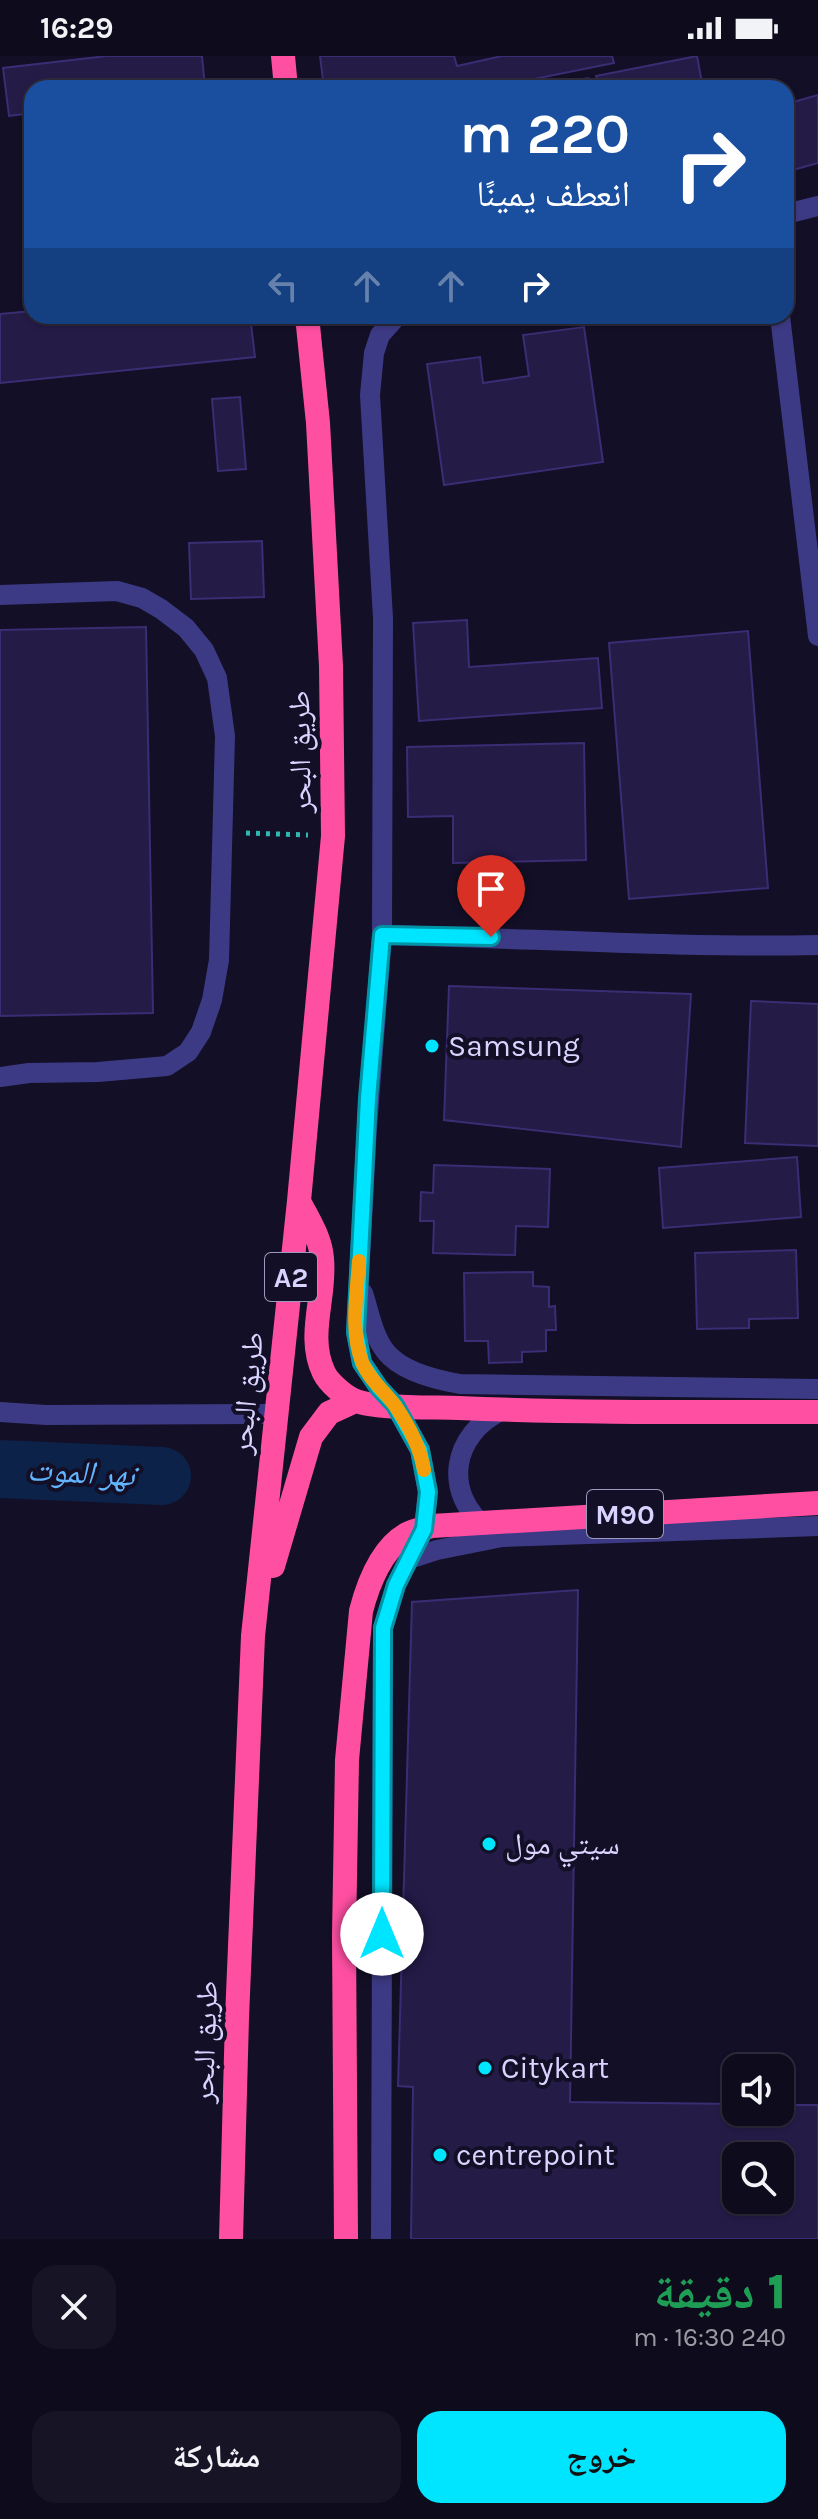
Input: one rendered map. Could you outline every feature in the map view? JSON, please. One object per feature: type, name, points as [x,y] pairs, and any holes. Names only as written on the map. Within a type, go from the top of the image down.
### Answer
[{"type":"highway","points":[[283,56],[285,80]]},
{"type":"highway","name":"طريق البحر","points":[[231,2239],[253,1636],[278,1414],[333,836],[331,666],[318,423],[308,324]]},
{"type":"highway","points":[[299,1201],[318,1239],[322,1255],[317,1347],[324,1372],[330,1382],[355,1401]]},
{"type":"highway","points":[[253,1636],[311,1437],[329,1413],[355,1401],[503,1410],[818,1412]]},
{"type":"highway","name":"M90","points":[[346,2239],[344,1936],[347,1776],[359,1628],[366,1593],[383,1561],[407,1534],[432,1526],[818,1503]]},
{"type":"street","points":[[794,212],[818,206]]},
{"type":"street","points":[[381,2239],[383,1628],[396,1585],[424,1529],[428,1492],[420,1450],[395,1405],[362,1363],[356,1332],[374,1008],[382,935],[383,618],[370,395],[374,353],[380,335],[390,324]]},
{"type":"street","points":[[781,324],[818,636]]},
{"type":"street","points":[[0,595],[117,591],[142,598],[161,609],[186,628],[204,650],[217,678],[225,736],[219,960],[212,1000],[201,1032],[188,1052],[167,1066],[0,1077]]},
{"type":"street","points":[[382,935],[733,947],[818,945]]},
{"type":"street","points":[[358,1278],[375,1331],[386,1353],[405,1366],[439,1381],[564,1387],[818,1389]]},
{"type":"street","points":[[502,1537],[470,1512],[459,1487],[458,1473],[470,1435],[490,1416],[503,1410]]},
{"type":"street","points":[[0,1412],[46,1415],[278,1414]]},
{"type":"street","points":[[409,1559],[502,1537],[818,1526]]},
{"type":"path","points":[[224,833],[333,836]]},
{"type":"building","points":[[107,56],[202,56],[204,80],[24,80],[24,114],[9,116],[3,68]]},
{"type":"building","points":[[320,56],[454,56],[457,66],[502,56],[612,56],[614,63],[529,80],[323,80]]},
{"type":"building","points":[[697,56],[702,80],[597,80],[596,76]]},
{"type":"building","points":[[818,95],[818,163],[794,170],[794,102]]},
{"type":"building","points":[[24,312],[24,324],[251,324],[255,357],[0,383],[0,314]]},
{"type":"building","points":[[584,327],[603,462],[444,485],[427,364],[480,357],[483,383],[529,376],[523,335]]},
{"type":"building","points":[[240,397],[246,469],[218,471],[212,399]]},
{"type":"building","points":[[262,541],[264,597],[191,599],[189,543]]},
{"type":"building","points":[[467,620],[469,667],[598,658],[602,708],[419,721],[413,623]]},
{"type":"building","points":[[146,627],[153,1013],[0,1016],[0,630]]},
{"type":"building","points":[[748,631],[768,888],[629,899],[609,643]]},
{"type":"building","points":[[584,743],[586,860],[453,863],[453,816],[408,817],[407,747]]},
{"type":"building","points":[[449,986],[691,994],[681,1147],[444,1120]]},
{"type":"building","points":[[751,1001],[818,1004],[818,1146],[745,1143]]},
{"type":"building","points":[[797,1157],[801,1217],[663,1228],[659,1168]]},
{"type":"building","points":[[434,1165],[550,1169],[548,1227],[516,1226],[515,1255],[433,1253],[434,1221],[420,1221],[421,1192],[433,1193]]},
{"type":"building","points":[[796,1250],[798,1318],[749,1319],[749,1328],[697,1329],[695,1253]]},
{"type":"building","points":[[533,1272],[533,1286],[549,1287],[549,1307],[555,1306],[556,1330],[546,1330],[546,1351],[522,1352],[522,1362],[489,1363],[488,1341],[465,1341],[464,1273]]},
{"type":"building","name":"سيتي مول","points":[[578,1590],[570,2102],[722,2104],[722,2126],[794,2126],[794,2105],[818,2105],[818,2239],[411,2239],[413,2087],[398,2086],[412,1602]]},
{"type":"waterway","name":"نهر الموت","points":[[0,1469],[162,1476]]},
{"type":"slow traffic","points":[[359,1261],[356,1332],[362,1363],[395,1405],[420,1450],[424,1470]]},
{"type":"place","name":"Samsung","points":[[432,1046]]},
{"type":"place","name":"سيتي مول","points":[[489,1844]]},
{"type":"place","name":"Citykart","points":[[485,2068]]},
{"type":"place","name":"centrepoint","points":[[440,2155]]},
{"type":"route","points":[[382,1934],[383,1628],[396,1585],[424,1529],[428,1492],[420,1450],[395,1405],[362,1363],[356,1332],[374,1008],[382,935],[491,937]]}]
